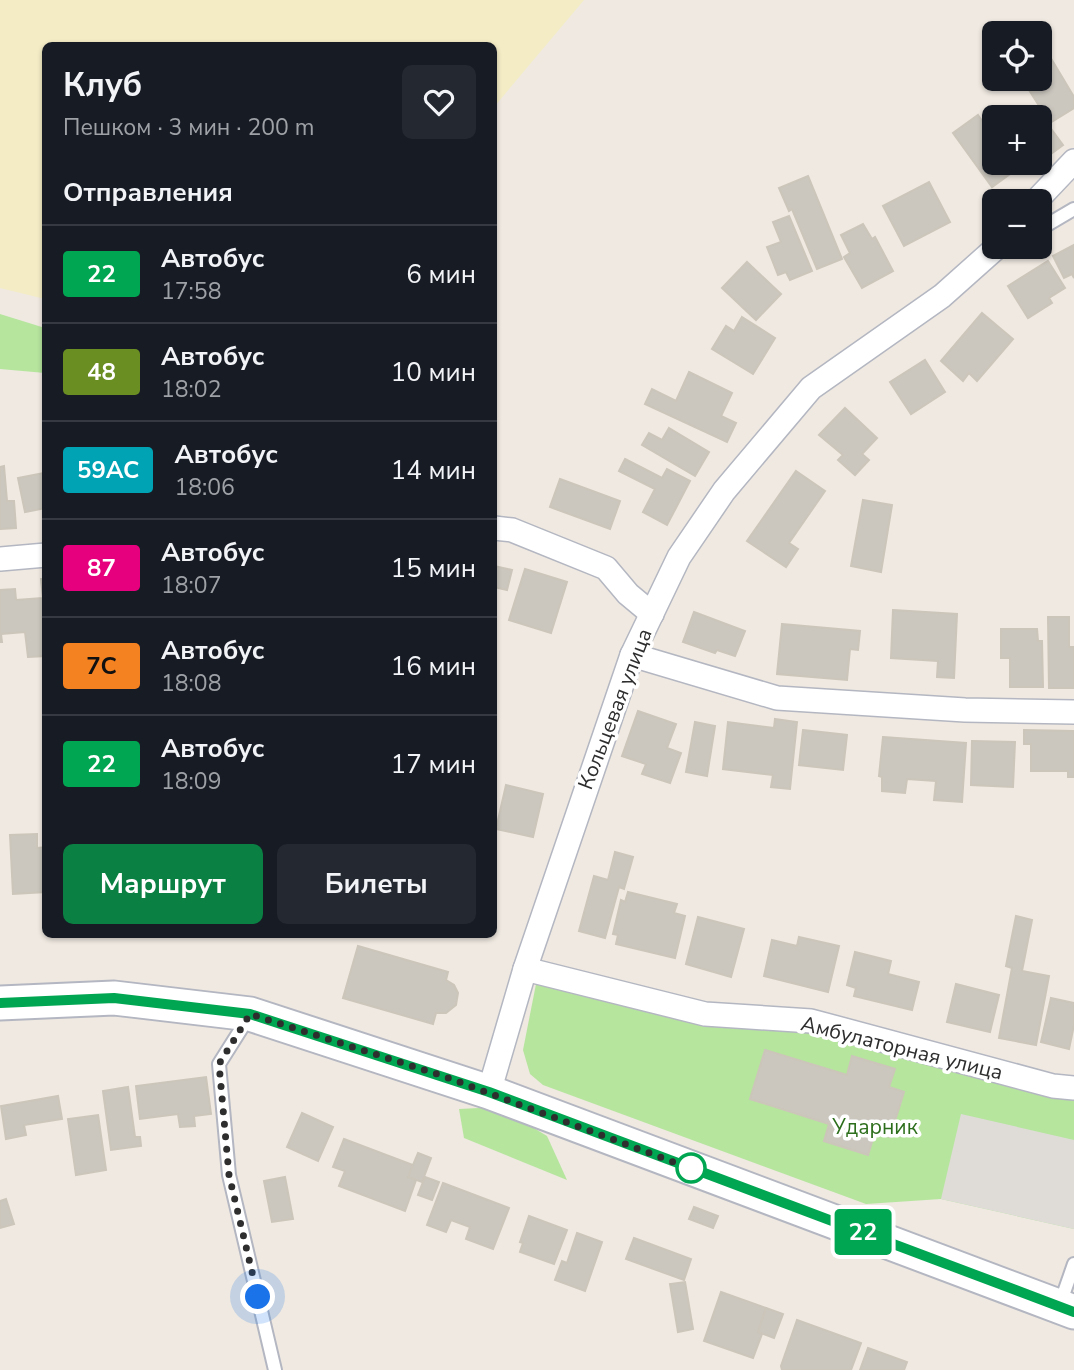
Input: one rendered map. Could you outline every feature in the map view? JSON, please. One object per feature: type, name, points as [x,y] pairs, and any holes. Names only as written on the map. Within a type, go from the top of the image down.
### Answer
[{"type":"main road","points":[[0,1003],[114,998],[250,1014],[489,1092],[1067,1309]]},
{"type":"street","points":[[1047,189],[1074,161]]},
{"type":"street","name":"Кольцевая улица","points":[[489,1092],[525,968],[632,656],[679,557],[724,491],[811,388],[942,296],[984,259]]},
{"type":"street","points":[[497,528],[512,530],[606,568],[628,594],[652,614]]},
{"type":"street","points":[[0,559],[42,555]]},
{"type":"street","points":[[632,656],[777,698],[965,710],[1074,712]]},
{"type":"street","name":"Амбулаторная улица","points":[[525,968],[705,1014],[811,1021],[1053,1086],[1074,1088]]},
{"type":"lane","points":[[1052,222],[1074,209]]},
{"type":"lane","points":[[250,1014],[219,1064],[229,1175],[275,1370]]},
{"type":"lane","points":[[1067,1309],[1074,1264]]},
{"type":"green space","points":[[0,314],[42,327],[42,373],[0,369]]},
{"type":"green space","name":"Ударник","points":[[537,979],[805,1030],[1074,1097],[1074,1229],[941,1199],[866,1204],[543,1085],[530,1074],[523,1050]]},
{"type":"green space","points":[[499,1107],[547,1136],[567,1180],[464,1138],[459,1109]]},
{"type":"sand","points":[[0,0],[584,0],[497,103],[497,42],[42,42],[42,298],[0,288]]},
{"type":"shaded area","points":[[961,1114],[1074,1140],[1074,1229],[941,1199]]},
{"type":"building","points":[[1052,60],[1074,97],[1074,108],[1052,122],[1052,105],[1039,105],[1030,91],[1052,91]]},
{"type":"building","points":[[978,115],[982,121],[982,173],[953,133]]},
{"type":"building","points":[[1052,130],[1063,145],[1052,153]]},
{"type":"building","points":[[983,175],[1009,175],[992,187]]},
{"type":"building","points":[[808,176],[842,259],[817,269],[792,209],[789,211],[779,188]]},
{"type":"building","points":[[929,182],[950,222],[904,246],[883,206]]},
{"type":"building","points":[[789,216],[812,271],[790,280],[786,272],[778,275],[767,247],[781,242],[773,222]]},
{"type":"building","points":[[863,224],[872,239],[875,237],[893,271],[862,288],[844,257],[850,253],[841,235]]},
{"type":"building","points":[[1074,245],[1074,278],[1072,274],[1064,278],[1053,256]]},
{"type":"building","points":[[1048,261],[1065,288],[1049,298],[1052,303],[1028,318],[1008,286]]},
{"type":"building","points":[[747,262],[781,294],[756,320],[722,288]]},
{"type":"building","points":[[982,313],[1013,339],[977,381],[969,373],[963,381],[941,361]]},
{"type":"building","points":[[742,317],[775,338],[753,374],[712,349],[726,326],[734,331]]},
{"type":"building","points":[[925,360],[945,392],[911,414],[890,382]]},
{"type":"building","points":[[689,372],[732,393],[721,416],[736,423],[727,442],[645,404],[652,389],[676,401]]},
{"type":"building","points":[[845,408],[877,438],[862,454],[869,460],[855,475],[838,460],[843,455],[819,435]]},
{"type":"building","points":[[669,428],[709,452],[695,476],[642,445],[649,433],[662,440]]},
{"type":"building","points":[[625,459],[662,478],[667,469],[690,481],[667,525],[643,512],[655,489],[619,471]]},
{"type":"building","points":[[4,466],[7,501],[14,501],[16,528],[0,529],[0,467]]},
{"type":"building","points":[[796,471],[825,491],[789,543],[798,549],[786,567],[747,541]]},
{"type":"building","points":[[42,473],[42,509],[25,512],[18,478]]},
{"type":"building","points":[[560,479],[620,501],[610,529],[550,507]]},
{"type":"building","points":[[863,500],[892,505],[881,572],[851,566]]},
{"type":"building","points":[[497,567],[512,570],[507,590],[497,588]]},
{"type":"building","points":[[525,569],[567,582],[551,633],[509,620]]},
{"type":"building","points":[[15,589],[16,600],[42,598],[42,656],[28,657],[25,632],[1,634],[0,642],[0,590]]},
{"type":"building","points":[[893,610],[957,614],[954,678],[937,677],[938,661],[891,658]]},
{"type":"building","points":[[694,612],[745,631],[735,656],[717,650],[715,653],[683,642]]},
{"type":"building","points":[[1048,617],[1069,617],[1069,647],[1074,647],[1074,688],[1049,688]]},
{"type":"building","points":[[782,624],[860,631],[858,650],[850,649],[847,680],[777,674]]},
{"type":"building","points":[[1001,629],[1037,629],[1038,641],[1042,641],[1043,687],[1010,687],[1010,658],[1001,658]]},
{"type":"building","points":[[638,711],[676,724],[667,748],[681,753],[670,783],[642,774],[646,764],[622,756]]},
{"type":"building","points":[[775,719],[797,722],[790,789],[771,787],[773,775],[723,769],[728,722],[774,728]]},
{"type":"building","points":[[695,722],[715,726],[707,776],[686,772]]},
{"type":"building","points":[[803,730],[847,735],[843,770],[799,765]]},
{"type":"building","points":[[1024,730],[1074,731],[1074,777],[1068,777],[1068,771],[1031,771],[1031,744],[1024,744]]},
{"type":"building","points":[[883,737],[966,743],[962,802],[934,800],[936,781],[907,779],[905,793],[882,791],[882,777],[879,776]]},
{"type":"building","points":[[972,741],[1015,742],[1013,787],[971,785]]},
{"type":"building","points":[[506,785],[543,794],[533,837],[497,829]]},
{"type":"building","points":[[37,834],[37,848],[42,847],[42,892],[13,894],[10,835]]},
{"type":"building","points":[[615,852],[633,857],[624,889],[619,887],[605,938],[579,931],[594,876],[608,880]]},
{"type":"building","points":[[628,892],[677,904],[674,913],[685,916],[675,958],[616,944],[618,935],[613,934],[621,900],[625,902]]},
{"type":"building","points":[[1016,916],[1032,920],[1022,971],[1049,976],[1036,1045],[999,1038],[1012,968],[1006,966]]},
{"type":"building","points":[[698,917],[744,929],[731,977],[686,964]]},
{"type":"building","points":[[799,937],[839,946],[828,992],[764,976],[772,940],[797,946]]},
{"type":"building","points":[[358,946],[448,972],[446,980],[454,985],[458,993],[456,1005],[446,1013],[436,1013],[433,1024],[343,998]]},
{"type":"building","points":[[855,952],[891,961],[888,974],[919,982],[912,1010],[854,996],[856,988],[847,985]]},
{"type":"building","points":[[956,984],[999,995],[990,1032],[947,1022]]},
{"type":"building","points":[[1051,998],[1074,1003],[1074,1025],[1069,1049],[1041,1042]]},
{"type":"building","points":[[765,1050],[847,1075],[852,1056],[895,1069],[889,1087],[904,1092],[890,1137],[875,1132],[868,1155],[824,1141],[829,1124],[750,1099]]},
{"type":"building","points":[[206,1077],[211,1114],[194,1116],[195,1126],[180,1127],[178,1114],[140,1119],[136,1086]]},
{"type":"building","points":[[128,1087],[135,1137],[140,1137],[141,1146],[111,1150],[103,1091]]},
{"type":"building","points":[[58,1096],[62,1119],[24,1125],[26,1135],[6,1139],[1,1106]]},
{"type":"building","points":[[302,1113],[333,1127],[318,1161],[287,1147]]},
{"type":"building","points":[[98,1115],[106,1170],[76,1175],[68,1119]]},
{"type":"building","points":[[344,1139],[413,1165],[408,1177],[416,1180],[405,1211],[339,1186],[345,1171],[333,1167]]},
{"type":"building","points":[[418,1153],[431,1158],[422,1182],[408,1177]]},
{"type":"building","points":[[285,1177],[293,1219],[272,1222],[264,1181]]},
{"type":"building","points":[[425,1177],[439,1182],[432,1200],[418,1195]]},
{"type":"building","points":[[443,1183],[509,1208],[493,1249],[466,1239],[470,1227],[451,1220],[446,1232],[427,1225]]},
{"type":"building","points":[[6,1199],[14,1224],[0,1228],[0,1201]]},
{"type":"building","points":[[694,1207],[718,1216],[713,1228],[689,1219]]},
{"type":"building","points":[[529,1216],[567,1230],[554,1264],[520,1252],[523,1243],[520,1242]]},
{"type":"building","points":[[577,1233],[602,1242],[585,1291],[555,1280],[562,1261],[567,1263]]},
{"type":"building","points":[[634,1238],[691,1259],[684,1280],[626,1259]]},
{"type":"building","points":[[685,1282],[693,1329],[678,1332],[670,1284]]},
{"type":"building","points":[[721,1292],[766,1308],[758,1332],[762,1334],[753,1358],[704,1341]]},
{"type":"building","points":[[766,1308],[783,1314],[774,1338],[758,1332]]},
{"type":"building","points":[[797,1320],[861,1343],[851,1370],[782,1370],[781,1366]]},
{"type":"building","points":[[868,1348],[907,1362],[904,1370],[860,1370]]},
{"type":"bus line","name":"22","points":[[0,1003],[114,998],[250,1014],[489,1092],[1074,1312]]},
{"type":"route","points":[[258,1297],[229,1175],[219,1064],[250,1014],[489,1092],[695,1170],[691,1168]]}]
